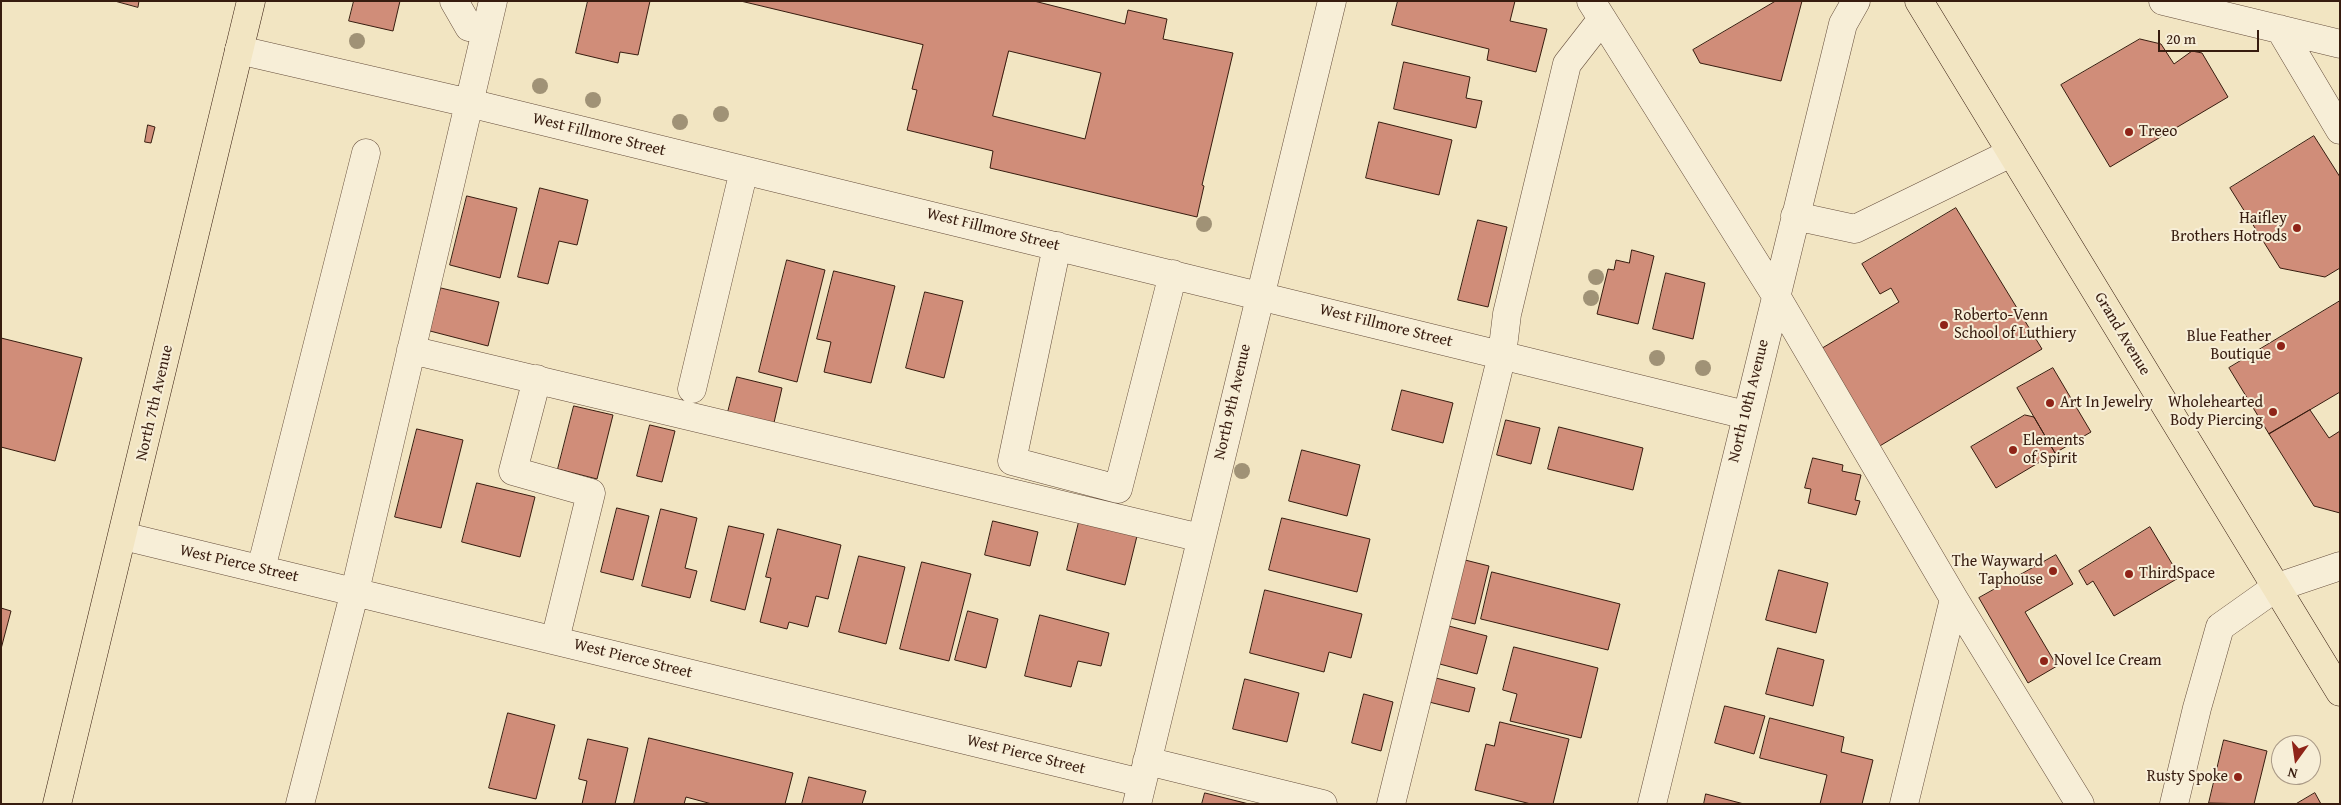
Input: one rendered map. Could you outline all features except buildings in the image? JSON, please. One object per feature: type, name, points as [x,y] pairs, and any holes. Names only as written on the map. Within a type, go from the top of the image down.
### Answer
[{"type":"main road","name":"North 7th Avenue","points":[[57,804],[251,1]]},
{"type":"main road","name":"Grand Avenue","points":[[1919,1],[2340,692]]},
{"type":"street","points":[[454,1],[469,27]]},
{"type":"street","points":[[300,804],[355,591],[493,1]]},
{"type":"street","name":"North 9th Avenue","points":[[1142,783],[1259,295],[1332,1]]},
{"type":"street","name":"North 10th Avenue","points":[[1652,804],[1775,294],[1843,24],[1856,1]]},
{"type":"street","points":[[2163,1],[2340,44]]},
{"type":"street","points":[[1392,804],[1502,355],[1507,314],[1567,64],[1596,10],[1775,294],[1954,599],[2080,804]]},
{"type":"street","points":[[2280,30],[2340,130]]},
{"type":"street","name":"West Fillmore Street","points":[[239,50],[469,103],[1746,415]]},
{"type":"street","points":[[1795,216],[1855,229],[2012,152]]},
{"type":"street","points":[[261,569],[366,153]]},
{"type":"street","points":[[692,389],[744,170]]},
{"type":"street","points":[[1057,246],[1012,461],[1118,489],[1173,274]]},
{"type":"street","points":[[411,350],[537,378],[1201,538]]},
{"type":"street","points":[[537,378],[513,471],[591,492],[555,640]]},
{"type":"street","name":"West Pierce Street","points":[[123,536],[1142,783],[1323,804]]},
{"type":"street","points":[[2174,804],[2197,708],[2220,627],[2275,588],[2340,566]]},
{"type":"street","points":[[1904,804],[1954,599]]},
{"type":"place","name":"Treeo","points":[[2129,132]]},
{"type":"place","name":"Haifley Brothers Hotrods","points":[[2297,228]]},
{"type":"place","name":"Roberto-Venn School of Luthiery","points":[[1944,325]]},
{"type":"place","name":"Blue Feather Boutique","points":[[2281,346]]},
{"type":"place","name":"Art In Jewelry","points":[[2050,403]]},
{"type":"place","name":"Wholehearted Body Piercing","points":[[2273,412]]},
{"type":"place","name":"Elements of Spirit","points":[[2013,450]]},
{"type":"place","name":"The Wayward Taphouse","points":[[2053,571]]},
{"type":"place","name":"ThirdSpace","points":[[2129,574]]},
{"type":"place","name":"Novel Ice Cream","points":[[2044,661]]},
{"type":"place","name":"Rusty Spoke","points":[[2238,777]]}]
